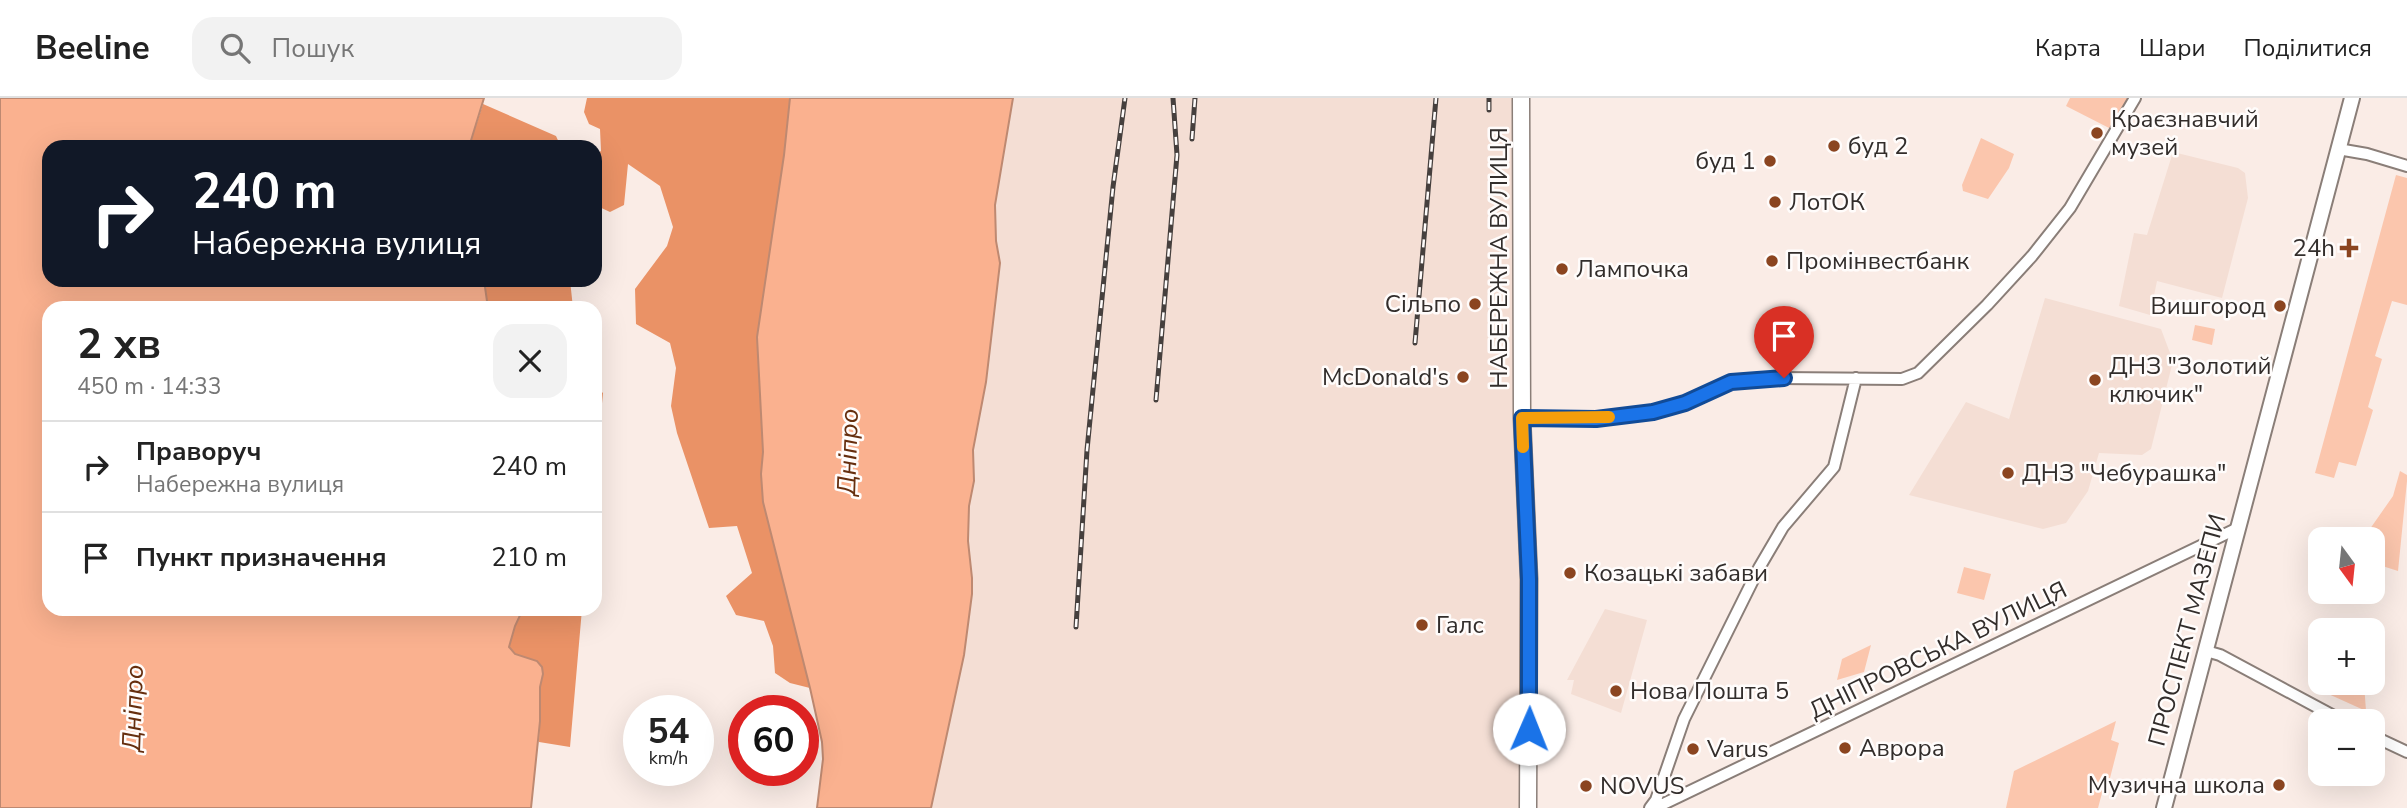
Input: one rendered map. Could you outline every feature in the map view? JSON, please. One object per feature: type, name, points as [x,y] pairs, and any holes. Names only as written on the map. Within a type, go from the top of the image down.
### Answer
[{"type":"main road","name":"НАБЕРЕЖНА ВУЛИЦЯ","points":[[1521,98],[1522,418],[1529,579],[1528,808]]},
{"type":"street","name":"НАБЕРЕЖНА ВУЛИЦЯ","points":[[1522,418],[1596,419],[1653,412],[1685,403],[1731,382],[1764,379],[1902,379],[1918,373],[1987,305],[2032,256],[2070,208],[2135,98]]},
{"type":"street","name":"ПРОСПЕКТ МАЗЕПИ","points":[[2164,808],[2352,98]]},
{"type":"street","points":[[2338,149],[2407,166]]},
{"type":"street","points":[[1653,808],[1684,719],[1759,568],[1783,527],[1834,467],[1856,378]]},
{"type":"street","name":"ДНІПРОВСЬКА ВУЛИЦЯ","points":[[1653,808],[2238,528]]},
{"type":"street","points":[[2206,651],[2220,655],[2321,709]]},
{"type":"street","points":[[2385,742],[2407,752]]},
{"type":"shaded area","points":[[587,98],[790,98],[757,337],[763,452],[761,474],[763,502],[810,688],[790,683],[775,673],[773,646],[764,621],[736,615],[726,596],[752,573],[737,526],[709,528],[677,433],[671,406],[676,368],[670,343],[636,324],[635,289],[667,246],[673,227],[660,186],[628,164],[624,205],[610,212],[602,208],[600,129],[589,124],[584,112]]},
{"type":"shaded area","points":[[1013,98],[1516,98],[1523,471],[1520,808],[931,808],[964,655],[972,594],[968,541],[969,506],[974,481],[973,450],[986,382],[1000,263],[995,205]]},
{"type":"shaded area","points":[[2070,98],[2132,98],[2113,130],[2066,106]]},
{"type":"shaded area","points":[[483,104],[556,136],[558,140],[471,140]]},
{"type":"shaded area","points":[[1981,138],[2014,154],[2009,168],[1988,199],[1963,191],[1962,185]]},
{"type":"shaded area","points":[[2173,152],[2238,168],[2245,173],[2248,198],[2222,298],[2157,281],[2150,315],[2119,306],[2134,233],[2147,235]]},
{"type":"shaded area","points":[[2396,175],[2407,178],[2407,305],[2392,301],[2375,356],[2382,359],[2368,407],[2373,410],[2356,466],[2339,462],[2334,478],[2315,473]]},
{"type":"shaded area","points":[[485,287],[571,287],[572,301],[487,301]]},
{"type":"shaded area","points":[[2045,298],[2161,329],[2173,361],[2151,449],[2142,455],[2099,453],[2088,491],[2066,523],[2043,529],[1909,495],[1966,402],[2009,419]]},
{"type":"shaded area","points":[[2195,325],[2215,329],[2212,345],[2192,340]]},
{"type":"shaded area","points":[[2400,471],[2407,475],[2407,481],[2398,571],[2385,567],[2385,527],[2371,527],[2393,496]]},
{"type":"shaded area","points":[[1964,567],[1991,574],[1984,600],[1957,593]]},
{"type":"shaded area","points":[[1605,609],[1647,620],[1621,713],[1571,694],[1574,680],[1567,680]]},
{"type":"shaded area","points":[[520,616],[581,616],[570,747],[539,742],[540,687],[543,675],[537,661],[515,654],[509,647]]},
{"type":"shaded area","points":[[1871,645],[1864,672],[1837,680],[1842,659]]},
{"type":"shaded area","points":[[2331,695],[2365,695],[2366,709]]},
{"type":"shaded area","points":[[2116,721],[2111,740],[2119,743],[2110,778],[2106,778],[2098,808],[2006,808],[2014,771]]},
{"type":"water","name":"Дніпро","points":[[0,98],[484,98],[471,140],[42,140],[42,287],[485,287],[487,301],[42,301],[42,616],[520,616],[509,647],[515,654],[537,661],[543,674],[531,808],[0,808]]},
{"type":"water","name":"Дніпро","points":[[790,98],[1013,98],[995,205],[1000,263],[986,382],[973,450],[974,481],[969,506],[968,541],[972,594],[964,655],[931,808],[817,808],[823,759],[819,695],[812,695],[763,502],[761,474],[763,452],[757,337]]},
{"type":"railway","points":[[1076,627],[1087,450],[1113,187],[1125,98]]},
{"type":"railway","points":[[1156,400],[1177,155],[1173,98]]},
{"type":"railway","points":[[1192,139],[1195,98]]},
{"type":"railway","points":[[1415,343],[1436,98]]},
{"type":"railway","points":[[1489,98],[1489,110]]},
{"type":"slow traffic","points":[[1523,447],[1522,418],[1609,417]]},
{"type":"place","name":"Краєзнавчий музей","points":[[2097,133]]},
{"type":"place","name":"буд 2","points":[[1834,146]]},
{"type":"place","name":"буд 1","points":[[1770,161]]},
{"type":"place","name":"ЛотОК","points":[[1775,202]]},
{"type":"place","name":"24h","points":[[2349,248]]},
{"type":"place","name":"Промінвестбанк","points":[[1772,261]]},
{"type":"place","name":"Лампочка","points":[[1562,269]]},
{"type":"place","name":"Сільпо","points":[[1475,304]]},
{"type":"place","name":"Вишгород","points":[[2280,306]]},
{"type":"place","name":"McDonald's","points":[[1463,377]]},
{"type":"place","name":"ДНЗ \"Золотий ключик\"","points":[[2095,380]]},
{"type":"place","name":"ДНЗ \"Чебурашка\"","points":[[2008,473]]},
{"type":"place","name":"Козацькі забави","points":[[1570,573]]},
{"type":"place","name":"Галс","points":[[1422,625]]},
{"type":"place","name":"Нова Пошта 5","points":[[1616,691]]},
{"type":"place","name":"Аврора","points":[[1845,748]]},
{"type":"place","name":"Varus","points":[[1693,749]]},
{"type":"place","name":"Музична школа","points":[[2279,785]]},
{"type":"place","name":"NOVUS","points":[[1586,786]]},
{"type":"route","points":[[1529,729],[1529,579],[1522,418],[1596,419],[1653,412],[1685,403],[1731,382],[1784,378]]}]
